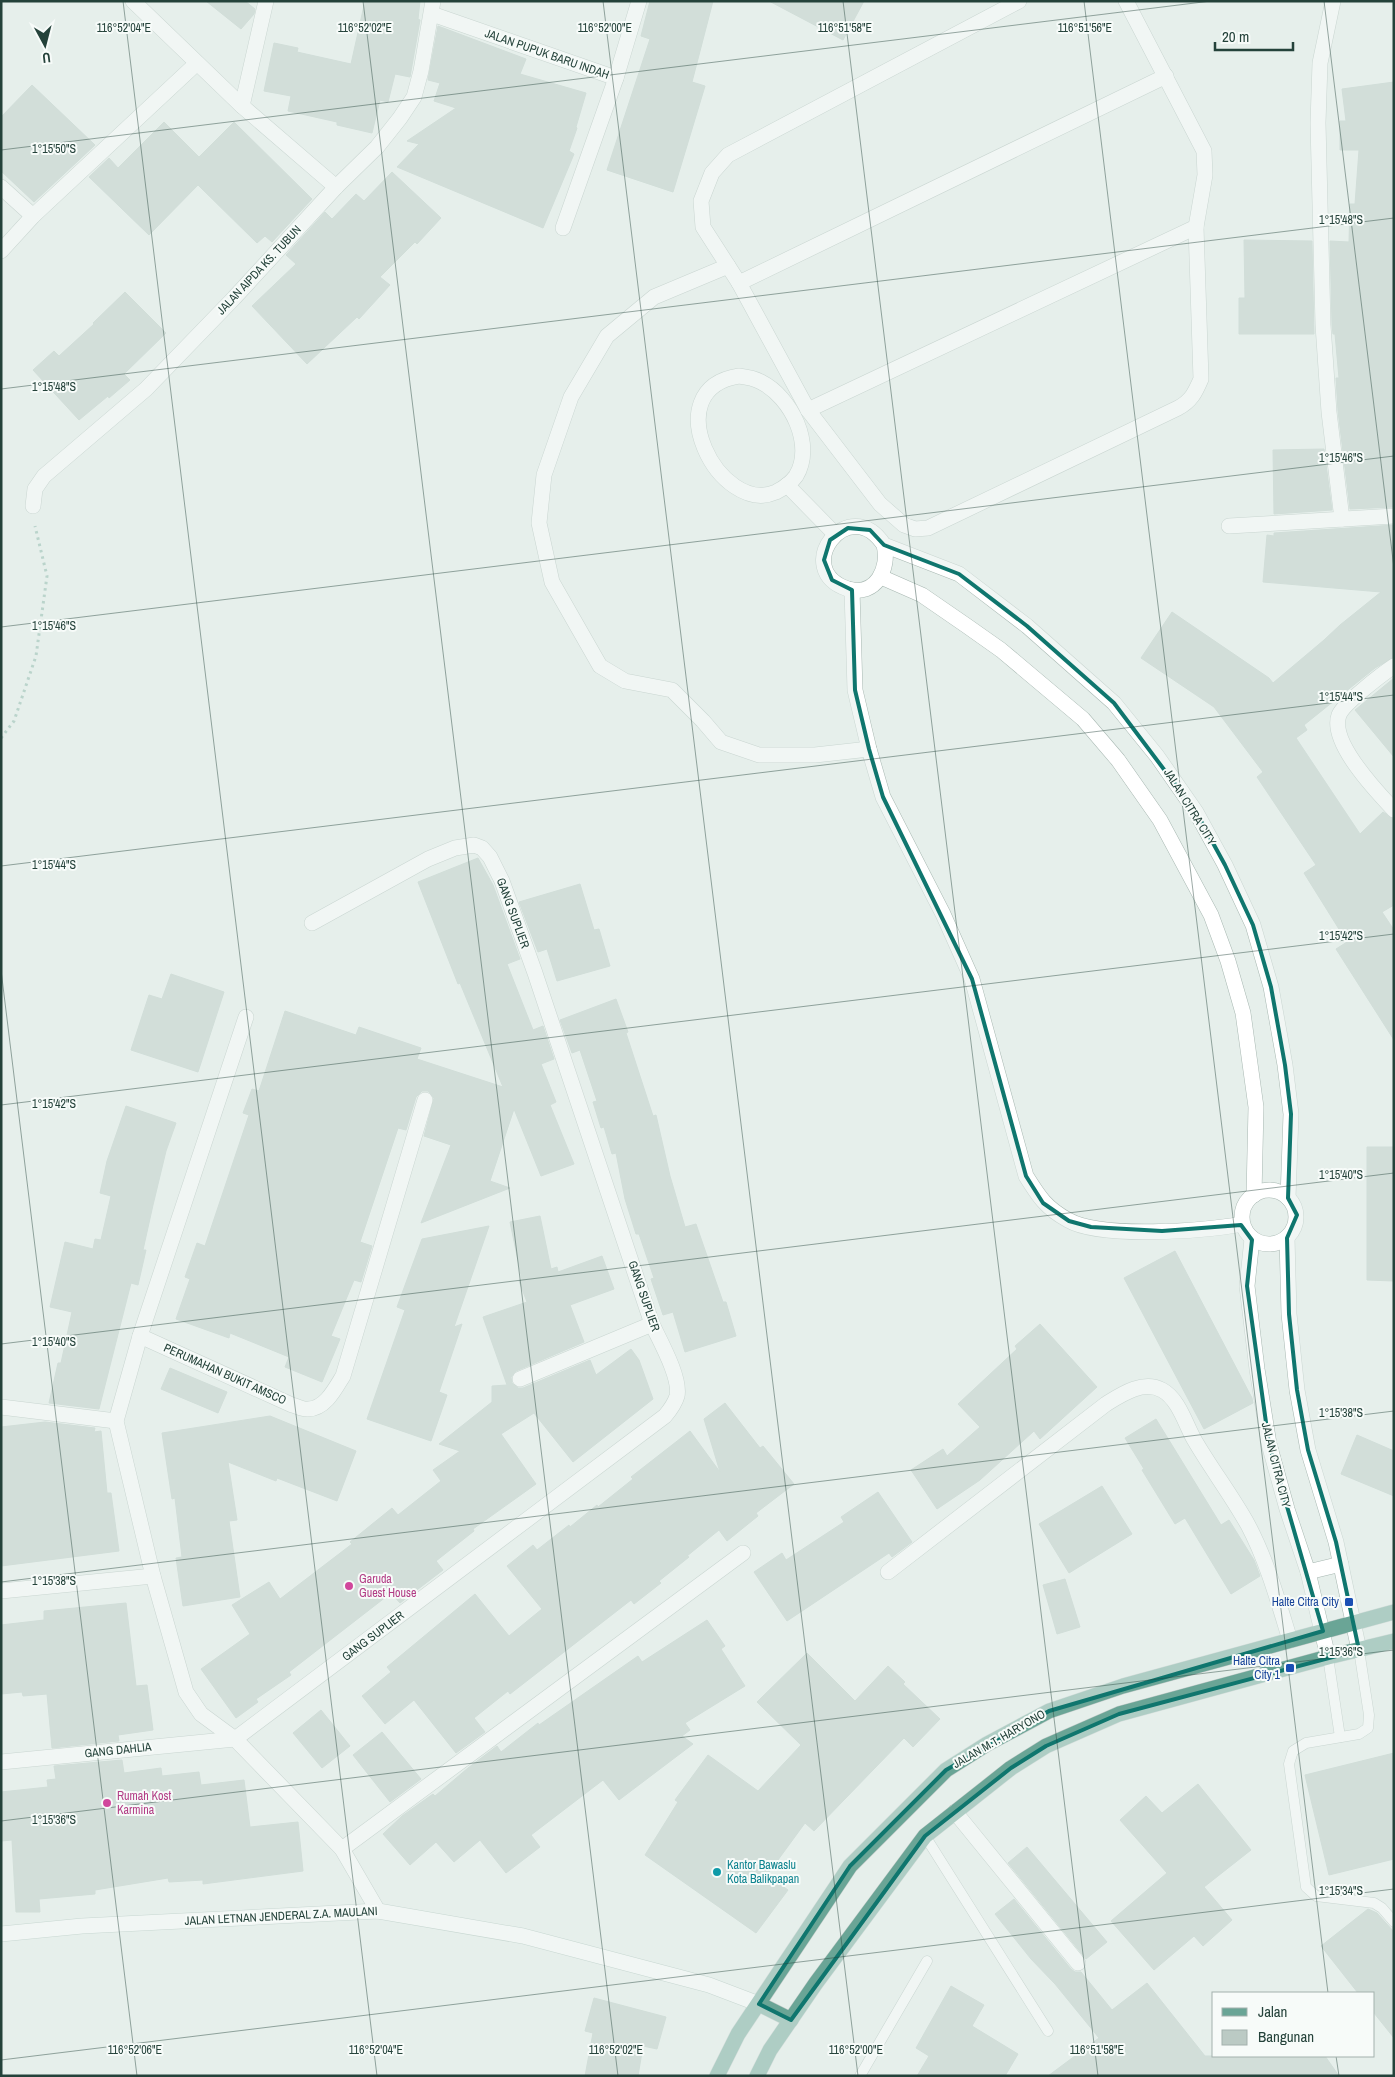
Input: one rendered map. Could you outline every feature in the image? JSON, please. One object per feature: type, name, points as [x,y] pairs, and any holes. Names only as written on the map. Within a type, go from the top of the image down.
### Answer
[{"type":"main road","name":"JALAN M.T. HARYONO","points":[[717,2076],[738,2034],[850,1866],[946,1770],[987,1744],[1049,1711],[1123,1686],[1394,1612]]},
{"type":"main road","points":[[757,2076],[770,2050],[791,2020],[925,1836],[1011,1768],[1046,1746],[1119,1714],[1394,1641]]},
{"type":"main road","points":[[759,2004],[791,2020]]},
{"type":"street","points":[[133,1],[242,106],[336,187]]},
{"type":"street","points":[[242,106],[266,1]]},
{"type":"street","name":"JALAN PUPUK BARU INDAH","points":[[432,8],[616,78],[639,1]]},
{"type":"street","points":[[1019,1],[728,155],[712,174],[701,201],[703,227],[739,283],[808,410],[880,504],[904,525],[915,529],[928,528],[1188,402],[1200,380],[1196,227],[1205,175],[1204,151],[1126,1]]},
{"type":"street","points":[[1333,1],[1320,63],[1318,123],[1323,325],[1329,412],[1342,519]]},
{"type":"street","name":"JALAN AIPDA KS. TUBUN","points":[[34,513],[35,489],[44,476],[146,390],[336,187],[377,147],[400,118],[414,96],[421,71],[432,8]]},
{"type":"street","points":[[1,251],[33,216],[197,63]]},
{"type":"street","points":[[739,283],[1166,76]]},
{"type":"street","points":[[563,228],[616,78]]},
{"type":"street","points":[[1,186],[33,216]]},
{"type":"street","points":[[808,410],[1196,227]]},
{"type":"street","points":[[728,266],[654,297],[606,336],[571,397],[544,475],[539,523],[552,582],[600,666],[626,681],[672,690],[704,721],[721,742],[759,755],[816,756],[869,749]]},
{"type":"street","points":[[740,376],[751,378],[763,382],[787,405],[800,432],[803,458],[800,470],[788,485],[773,493],[761,496],[749,494],[737,489],[717,468],[702,439],[697,414],[707,392],[716,383],[727,378],[740,376]]},
{"type":"street","points":[[788,485],[836,534],[825,549],[824,560],[826,571],[832,580],[841,586],[852,590],[868,587],[881,577],[886,567],[887,556],[884,546]]},
{"type":"street","points":[[1229,526],[1394,516]]},
{"type":"street","name":"JALAN CITRA CITY","points":[[836,534],[848,528],[859,527],[870,530],[878,536],[884,546],[959,574],[1027,626],[1114,702],[1157,756],[1196,812],[1225,865],[1253,925],[1271,988],[1285,1065],[1291,1114],[1288,1198]]},
{"type":"street","points":[[881,577],[922,594],[988,640],[1083,719],[1118,760],[1160,820],[1211,915],[1228,961],[1243,1013],[1256,1107],[1254,1194]]},
{"type":"street","points":[[852,590],[855,690],[883,797],[944,914],[972,979],[1026,1176],[1044,1203],[1069,1221],[1091,1228],[1162,1231],[1223,1228],[1242,1224]]},
{"type":"street","points":[[1394,666],[1346,705],[1339,716],[1338,724],[1347,753],[1370,784],[1394,810]]},
{"type":"street","name":"GANG SUPLIER","points":[[235,1739],[665,1416],[675,1402],[678,1393],[674,1376],[652,1324],[535,973],[502,881],[490,857],[482,848],[474,845],[455,848],[428,859],[312,923]]},
{"type":"street","points":[[246,1017],[140,1336],[116,1421],[153,1576],[186,1692],[201,1714],[235,1739],[342,1849],[378,1911]]},
{"type":"street","name":"PERUMAHAN BUKIT AMSCO","points":[[140,1336],[292,1405],[307,1410],[317,1408],[324,1403],[343,1376],[425,1100]]},
{"type":"street","points":[[1271,1190],[1280,1192],[1288,1198],[1294,1206],[1297,1215],[1296,1224],[1292,1233],[1287,1238],[1276,1244],[1267,1244],[1252,1239],[1244,1229],[1242,1211],[1246,1202],[1254,1194],[1271,1190]]},
{"type":"street","points":[[1287,1238],[1289,1314],[1297,1390],[1308,1450],[1323,1495],[1341,1564],[1359,1650]]},
{"type":"street","name":"JALAN CITRA CITY","points":[[1252,1239],[1247,1286],[1268,1444],[1308,1572],[1328,1657]]},
{"type":"street","points":[[520,1379],[652,1324]]},
{"type":"street","points":[[888,1572],[1106,1404],[1132,1390],[1153,1387],[1167,1393],[1175,1404],[1194,1440],[1248,1526],[1271,1577],[1290,1640]]},
{"type":"street","points":[[1,1407],[116,1421]]},
{"type":"street","points":[[342,1849],[743,1553]]},
{"type":"street","points":[[1308,1572],[1341,1564]]},
{"type":"street","points":[[1,1591],[153,1576]]},
{"type":"street","name":"GANG DAHLIA","points":[[1,1762],[235,1739]]},
{"type":"street","points":[[955,1812],[1078,1963]]},
{"type":"street","name":"JALAN LETNAN JENDERAL Z.A. MAULANI","points":[[1,1934],[82,1926],[378,1911],[523,1936],[709,1985],[759,2004]]},
{"type":"lane","points":[[1359,1650],[1369,1723],[1365,1732],[1306,1743],[1293,1751],[1289,1764],[1306,1887],[1316,1896],[1374,1903],[1382,1908],[1394,1922]]},
{"type":"lane","points":[[1328,1657],[1340,1738]]},
{"type":"lane","points":[[925,1836],[1048,2031]]},
{"type":"lane","points":[[860,2076],[927,1962]]},
{"type":"path","points":[[1,738],[14,721],[36,656],[47,576],[34,513]]},
{"type":"highlighted area","points":[[848,528],[870,530],[884,545],[959,574],[1027,626],[1114,703],[1196,812],[1225,865],[1253,925],[1271,987],[1285,1065],[1291,1114],[1288,1198],[1297,1215],[1287,1238],[1289,1314],[1297,1390],[1308,1450],[1336,1542],[1359,1650],[1119,1714],[1046,1746],[1011,1768],[925,1836],[791,2020],[759,2004],[850,1866],[946,1770],[1049,1711],[1323,1631],[1269,1444],[1247,1286],[1252,1240],[1241,1225],[1162,1231],[1091,1227],[1069,1221],[1043,1203],[1026,1176],[972,979],[883,797],[869,749],[855,690],[852,590],[832,580],[824,560],[830,540]]},
{"type":"building","points":[[206,1],[245,1],[255,9],[254,14],[241,29]]},
{"type":"building","points":[[365,1],[420,1],[418,19],[420,20],[410,77],[395,74],[388,102],[380,100],[372,133],[337,125],[337,122],[288,111],[291,96],[264,91],[274,43],[298,48],[297,52],[351,64]]},
{"type":"building","points":[[650,1],[713,1],[692,82],[705,86],[673,192],[607,170],[650,39],[641,36]]},
{"type":"building","points":[[769,1],[864,1],[843,40]]},
{"type":"building","points":[[438,26],[526,59],[520,74],[586,93],[569,151],[574,154],[543,228],[397,167],[419,144],[407,141],[456,108],[434,101],[440,83],[428,80]]},
{"type":"building","points":[[1394,82],[1394,507],[1350,509],[1338,411],[1336,378],[1339,378],[1335,334],[1333,334],[1332,325],[1330,241],[1349,242],[1350,204],[1355,204],[1359,150],[1340,150],[1340,121],[1346,121],[1342,89]]},
{"type":"building","points":[[32,85],[95,145],[34,202],[1,171],[1,117]]},
{"type":"building","points":[[164,122],[199,157],[234,122],[312,199],[272,242],[265,236],[257,243],[198,185],[149,235],[89,177],[109,158],[118,168]]},
{"type":"building","points":[[392,172],[441,218],[417,244],[415,242],[380,277],[390,285],[359,319],[357,317],[307,364],[252,306],[296,264],[286,255],[325,212],[332,219],[356,194],[364,201]]},
{"type":"building","points":[[1244,240],[1312,241],[1314,334],[1239,334],[1239,298],[1245,298]]},
{"type":"building","points":[[125,292],[166,333],[124,374],[130,380],[79,420],[33,370],[54,351],[59,356]]},
{"type":"building","points":[[1324,449],[1332,510],[1274,514],[1273,450]]},
{"type":"building","points":[[1394,525],[1394,657],[1375,668],[1304,725],[1307,730],[1296,738],[1360,834],[1383,812],[1394,819],[1394,905],[1382,912],[1394,930],[1394,1040],[1336,949],[1347,942],[1304,873],[1316,865],[1257,777],[1263,772],[1214,707],[1141,658],[1172,612],[1269,678],[1273,683],[1381,592],[1263,582],[1267,535],[1274,536],[1274,533]]},
{"type":"building","points":[[1394,678],[1394,757],[1355,710]]},
{"type":"building","points":[[478,858],[493,885],[520,959],[507,964],[533,1030],[543,1026],[554,1059],[541,1064],[556,1102],[550,1105],[574,1164],[541,1176],[514,1109],[490,1181],[510,1188],[421,1223],[451,1145],[424,1136],[434,1098],[428,1091],[422,1091],[416,1097],[406,1130],[398,1128],[360,1242],[372,1246],[361,1282],[354,1280],[331,1336],[340,1339],[322,1382],[285,1367],[289,1357],[230,1333],[229,1338],[176,1319],[190,1279],[185,1277],[197,1243],[205,1246],[249,1115],[243,1113],[252,1089],[259,1091],[285,1011],[356,1035],[359,1027],[421,1048],[417,1059],[503,1087],[460,983],[458,984],[418,882]]},
{"type":"building","points":[[580,884],[594,930],[599,929],[610,966],[557,981],[547,949],[538,952],[519,902]]},
{"type":"building","points":[[171,974],[224,992],[198,1072],[131,1050],[149,995],[162,999]]},
{"type":"building","points":[[616,999],[653,1116],[656,1115],[670,1176],[685,1227],[696,1224],[723,1302],[726,1302],[736,1336],[685,1352],[673,1312],[663,1315],[651,1279],[654,1278],[639,1234],[636,1234],[625,1199],[616,1153],[612,1154],[604,1127],[601,1128],[593,1102],[597,1101],[580,1050],[572,1053],[560,1020]]},
{"type":"building","points":[[126,1106],[176,1123],[166,1151],[153,1205],[143,1250],[146,1250],[138,1285],[131,1283],[99,1409],[49,1403],[58,1363],[61,1363],[72,1312],[50,1307],[65,1242],[93,1249],[95,1239],[101,1240],[111,1196],[100,1193],[107,1161]]},
{"type":"building","points":[[1367,1147],[1394,1147],[1394,1281],[1367,1280]]},
{"type":"building","points":[[540,1216],[551,1269],[557,1267],[558,1272],[602,1256],[614,1289],[570,1305],[584,1342],[516,1371],[511,1377],[512,1383],[518,1388],[523,1388],[590,1360],[596,1375],[631,1349],[639,1360],[653,1399],[573,1462],[534,1413],[501,1434],[536,1484],[473,1529],[474,1531],[436,1561],[443,1570],[400,1603],[391,1593],[289,1672],[291,1675],[256,1699],[258,1702],[236,1718],[201,1669],[250,1634],[232,1605],[269,1582],[280,1599],[352,1544],[350,1542],[392,1508],[398,1515],[441,1481],[433,1470],[460,1451],[439,1444],[492,1402],[492,1386],[507,1385],[483,1317],[527,1302],[519,1281],[522,1280],[510,1222]]},
{"type":"building","points":[[489,1226],[454,1327],[462,1324],[439,1392],[447,1395],[431,1441],[367,1419],[405,1310],[397,1307],[422,1239]]},
{"type":"building","points":[[1175,1251],[1253,1403],[1204,1429],[1124,1278]]},
{"type":"building","points":[[1040,1324],[1097,1387],[1040,1439],[1034,1431],[980,1480],[937,1509],[911,1470],[943,1449],[947,1456],[980,1427],[958,1404],[1017,1349],[1015,1346]]},
{"type":"building","points":[[170,1368],[227,1392],[218,1413],[161,1389]]},
{"type":"building","points":[[725,1403],[760,1448],[763,1446],[794,1484],[756,1513],[758,1516],[727,1541],[719,1530],[659,1581],[661,1583],[634,1604],[631,1600],[510,1694],[508,1691],[474,1718],[485,1732],[456,1753],[414,1700],[385,1724],[362,1696],[391,1672],[387,1667],[475,1594],[509,1636],[542,1609],[507,1566],[533,1545],[537,1550],[597,1505],[598,1507],[633,1479],[631,1477],[690,1431],[720,1472],[704,1419]]},
{"type":"building","points":[[270,1416],[356,1451],[337,1501],[277,1478],[276,1481],[228,1462],[237,1520],[229,1521],[240,1597],[183,1606],[176,1558],[182,1557],[175,1498],[172,1499],[162,1433]]},
{"type":"building","points":[[1156,1419],[1221,1525],[1229,1520],[1254,1560],[1260,1576],[1231,1594],[1185,1518],[1175,1524],[1125,1438]]},
{"type":"building","points":[[45,1422],[95,1428],[94,1432],[101,1431],[107,1493],[111,1493],[119,1551],[1,1566],[1,1427]]},
{"type":"building","points":[[1357,1435],[1394,1451],[1394,1496],[1341,1474]]},
{"type":"building","points":[[1102,1486],[1132,1534],[1069,1573],[1039,1524]]},
{"type":"building","points":[[878,1492],[912,1542],[892,1557],[889,1553],[787,1621],[754,1572],[782,1553],[786,1560],[844,1522],[841,1517]]},
{"type":"building","points":[[1065,1579],[1080,1627],[1057,1634],[1043,1585]]},
{"type":"building","points":[[126,1603],[136,1686],[147,1685],[153,1730],[118,1735],[119,1741],[52,1748],[47,1694],[23,1696],[22,1692],[1,1694],[1,1625],[44,1620],[44,1611]]},
{"type":"building","points":[[707,1620],[725,1646],[721,1649],[745,1686],[685,1723],[690,1730],[682,1736],[693,1744],[619,1800],[603,1780],[531,1835],[540,1847],[506,1873],[480,1840],[454,1862],[436,1842],[410,1865],[383,1834],[402,1816],[433,1794],[435,1796],[497,1746],[501,1752],[538,1723],[539,1725],[638,1656],[642,1662]]},
{"type":"building","points":[[807,1653],[855,1701],[888,1666],[905,1682],[903,1684],[940,1719],[913,1747],[904,1738],[814,1831],[805,1823],[767,1875],[788,1890],[756,1933],[645,1855],[678,1802],[675,1800],[708,1755],[758,1791],[801,1745],[757,1702]]},
{"type":"building","points":[[321,1710],[350,1746],[322,1768],[293,1733]]},
{"type":"building","points":[[382,1732],[421,1779],[390,1802],[353,1755]]},
{"type":"building","points":[[1394,1753],[1394,1859],[1329,1875],[1305,1775]]},
{"type":"building","points":[[122,1760],[124,1773],[161,1768],[162,1776],[199,1772],[201,1785],[244,1780],[250,1827],[298,1822],[303,1871],[203,1884],[203,1880],[169,1882],[168,1878],[95,1890],[95,1894],[39,1899],[40,1912],[16,1912],[12,1840],[1,1841],[1,1792],[48,1787],[47,1780],[56,1779],[54,1766]]},
{"type":"building","points":[[1198,1784],[1251,1850],[1204,1887],[1232,1920],[1203,1946],[1194,1936],[1154,1970],[1111,1921],[1167,1873],[1120,1820],[1146,1796],[1162,1813]]},
{"type":"building","points":[[1027,1847],[1107,1942],[1086,1959],[1008,1863]]},
{"type":"building","points":[[1014,1899],[1071,1969],[1075,1972],[1081,1972],[1112,2010],[1147,1983],[1205,2056],[1326,2057],[1339,2076],[1048,2076],[1099,2038],[995,1914]]},
{"type":"building","points":[[1368,1909],[1377,1913],[1394,1932],[1394,2038],[1375,2014],[1375,1992],[1357,1992],[1321,1946]]},
{"type":"building","points":[[951,1986],[984,2005],[972,2026],[1018,2054],[1005,2076],[917,2076],[929,2056],[916,2048]]},
{"type":"building","points":[[594,1998],[666,2017],[657,2049],[643,2046],[638,2076],[585,2076],[593,2033],[585,2031]]},
{"type":"place","name":"Garuda Guest House","points":[[349,1586]]},
{"type":"place","name":"Halte Citra City","points":[[1349,1602]]},
{"type":"place","name":"Halte Citra City 1","points":[[1290,1668]]},
{"type":"place","name":"Rumah Kost Karmina","points":[[107,1803]]},
{"type":"place","name":"Kantor Bawaslu Kota Balikpapan","points":[[717,1872]]}]
